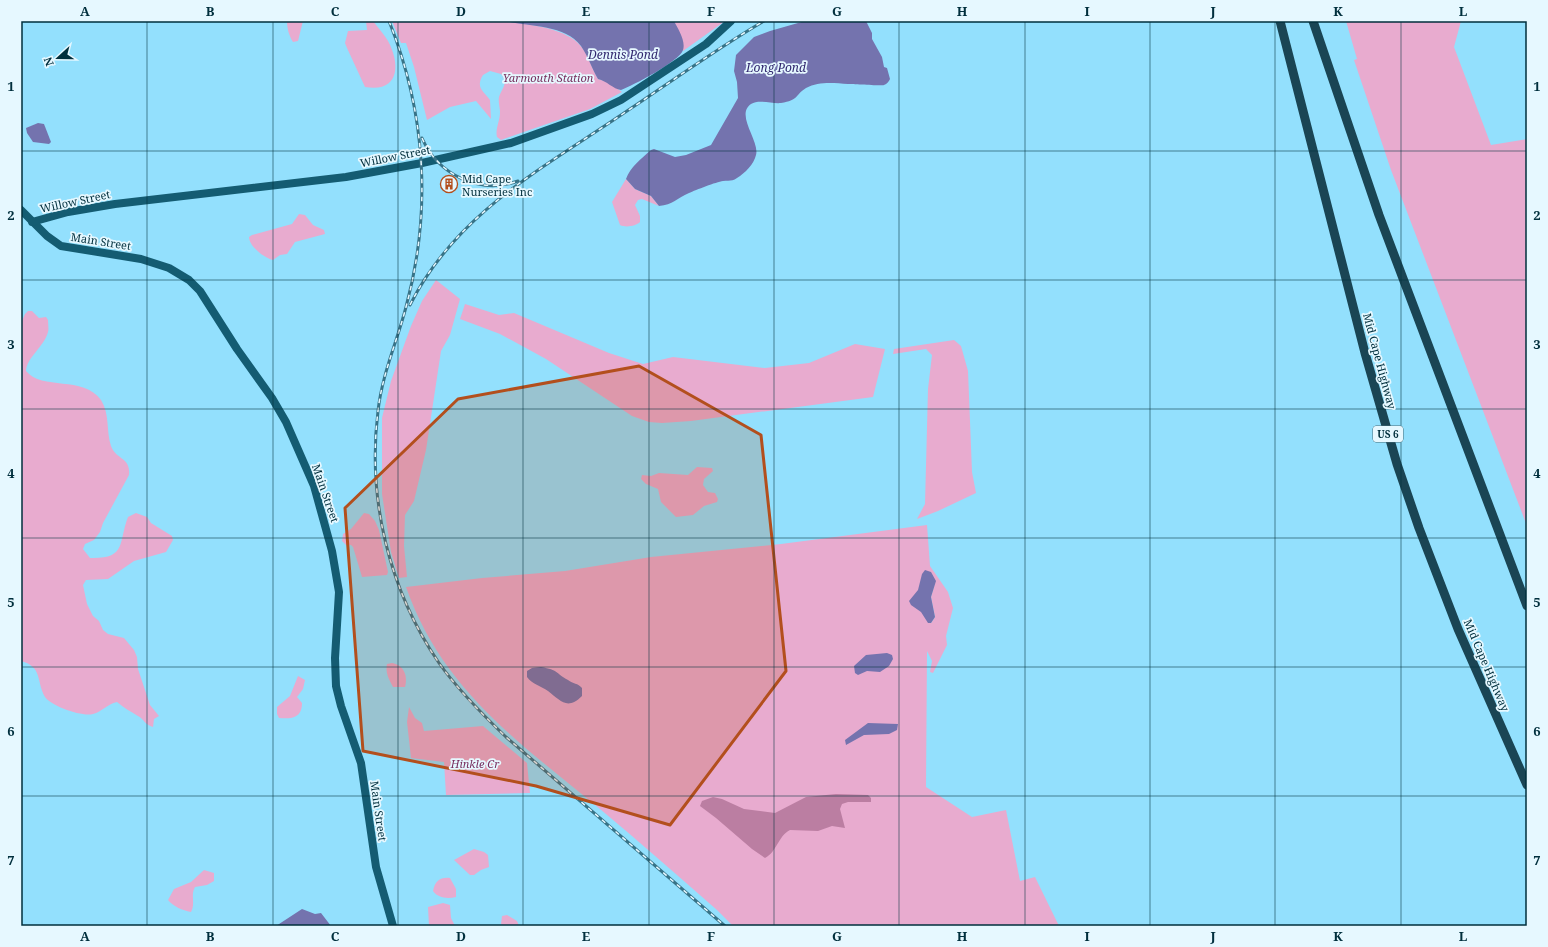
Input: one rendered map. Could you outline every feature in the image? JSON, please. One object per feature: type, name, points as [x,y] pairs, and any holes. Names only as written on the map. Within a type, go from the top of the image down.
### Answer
[{"type":"highway","name":"Mid Cape Highway","points":[[1280,21],[1365,353],[1397,464],[1419,528],[1458,629],[1527,785]]},
{"type":"highway","points":[[1313,21],[1390,246],[1527,606]]},
{"type":"main road","name":"Willow Street","points":[[32,222],[68,212],[115,204],[320,181],[359,175],[511,143],[592,114],[621,100],[702,47],[731,21]]},
{"type":"main road","name":"Main Street","points":[[21,210],[47,236],[62,246],[141,259],[168,268],[189,280],[200,291],[237,349],[272,398],[286,422],[315,491],[332,551],[339,592],[335,658],[336,686],[341,706],[361,763],[376,868],[393,926]]},
{"type":"highlighted area","points":[[639,366],[761,435],[786,671],[670,825],[536,786],[363,751],[345,508],[458,399]]},
{"type":"green space","points":[[287,21],[303,21],[298,41],[293,42],[288,32]]},
{"type":"green space","points":[[366,21],[373,21],[385,36],[395,59],[394,75],[391,81],[385,86],[376,88],[365,87],[345,43],[348,31],[367,30]]},
{"type":"green space","name":"Yarmouth Station","points":[[392,21],[491,21],[543,27],[564,34],[579,44],[587,56],[598,79],[608,82],[622,92],[590,109],[501,140],[497,137],[500,115],[499,97],[505,83],[501,74],[490,71],[483,75],[480,86],[490,100],[491,119],[476,101],[450,107],[427,120],[414,67],[406,43],[401,43]]},
{"type":"green space","points":[[674,21],[725,21],[683,51],[683,42]]},
{"type":"green space","points":[[1346,21],[1461,21],[1454,47],[1491,145],[1527,139],[1527,526],[1391,170],[1354,60],[1357,59]]},
{"type":"green space","points":[[626,179],[635,189],[651,196],[659,206],[642,199],[638,200],[635,205],[640,216],[640,222],[631,226],[620,225],[612,202]]},
{"type":"green space","points":[[299,214],[305,215],[313,225],[324,230],[325,234],[295,242],[287,254],[280,255],[273,260],[261,254],[251,244],[249,237],[252,235],[292,224]]},
{"type":"green space","points":[[436,280],[460,299],[450,335],[441,351],[426,450],[414,501],[405,515],[404,546],[407,577],[399,578],[391,552],[382,494],[382,418],[391,381],[411,326],[422,301]]},
{"type":"green space","points":[[465,304],[499,315],[514,313],[609,353],[643,364],[673,357],[765,368],[809,363],[855,344],[885,349],[873,397],[691,421],[662,423],[649,422],[632,416],[546,359],[500,334],[460,319]]},
{"type":"green space","points":[[28,311],[32,311],[39,318],[46,317],[48,320],[48,332],[43,342],[29,361],[26,371],[33,377],[42,380],[74,385],[93,392],[104,405],[113,451],[126,462],[129,469],[129,475],[103,523],[100,532],[94,540],[85,544],[83,549],[90,558],[102,558],[110,556],[116,552],[119,548],[128,517],[136,513],[147,517],[151,523],[172,536],[173,540],[166,552],[134,561],[108,579],[86,580],[83,585],[87,604],[93,616],[99,621],[103,630],[108,634],[124,638],[134,650],[137,657],[138,669],[150,705],[159,716],[154,719],[153,727],[148,725],[140,717],[117,702],[110,704],[99,712],[93,714],[82,714],[53,704],[45,697],[36,671],[33,667],[21,661],[21,323]]},
{"type":"green space","points":[[954,340],[961,346],[968,371],[972,472],[976,493],[917,519],[925,504],[928,389],[932,355],[926,349],[893,354],[894,349]]},
{"type":"green space","points":[[697,467],[712,468],[713,471],[704,479],[703,485],[708,492],[715,493],[718,499],[717,502],[704,506],[693,515],[676,517],[661,502],[658,489],[646,484],[641,479],[642,475],[651,476],[659,473],[688,475]]},
{"type":"green space","points":[[364,513],[369,514],[375,521],[379,530],[388,572],[387,575],[362,577],[353,547],[351,545],[346,545],[342,541],[343,534],[351,529]]},
{"type":"green space","points":[[927,525],[930,566],[948,592],[953,608],[946,636],[947,645],[933,673],[930,672],[932,661],[927,651],[926,787],[972,817],[1006,810],[1020,881],[1035,877],[1059,926],[733,926],[659,859],[541,761],[486,712],[462,685],[440,656],[421,623],[406,587],[482,578],[565,571],[651,557],[781,544]],"holes":[[[930,572],[935,583],[931,597],[935,617],[931,623]]]},
{"type":"green space","points":[[392,663],[400,666],[404,672],[406,679],[405,687],[393,687],[387,670],[387,664]]},
{"type":"green space","points":[[298,676],[305,680],[303,689],[297,697],[302,703],[302,708],[298,715],[292,718],[279,718],[277,714],[277,707],[290,696]]},
{"type":"green space","name":"Hinkle Cr","points":[[409,707],[415,718],[422,723],[424,731],[483,726],[527,763],[530,793],[446,795],[444,762],[411,758],[407,722]]},
{"type":"green space","points":[[474,849],[488,855],[489,867],[474,875],[470,875],[454,860]]},
{"type":"green space","points":[[204,870],[214,873],[214,881],[207,885],[195,887],[191,912],[178,908],[168,900],[174,889],[191,882]]},
{"type":"green space","points":[[450,878],[456,889],[456,897],[443,897],[437,895],[433,891],[438,880]]},
{"type":"green space","points":[[443,903],[450,905],[451,918],[455,926],[429,926],[428,907]]},
{"type":"green space","points":[[507,915],[517,921],[519,926],[504,926],[501,924],[502,916]]},
{"type":"shaded area","points":[[836,794],[868,795],[871,798],[871,802],[848,802],[842,804],[840,809],[845,828],[832,826],[818,831],[790,830],[783,836],[772,852],[765,858],[700,806],[702,801],[713,797],[722,799],[744,809],[775,813],[806,797]]},
{"type":"water","name":"Dennis Pond","points":[[506,21],[674,21],[681,35],[684,46],[680,55],[674,60],[635,84],[621,90],[598,79],[581,46],[566,34],[556,30]]},
{"type":"water","name":"Long Pond","points":[[805,21],[866,21],[872,33],[872,39],[882,57],[884,67],[887,68],[890,79],[888,82],[885,85],[821,83],[806,88],[791,101],[781,103],[762,102],[751,104],[747,109],[746,115],[755,143],[756,155],[751,165],[740,176],[734,180],[706,186],[671,203],[659,206],[651,196],[635,189],[626,179],[633,167],[651,150],[654,149],[675,157],[686,155],[711,145],[738,98],[737,82],[734,71],[736,55],[754,37]]},
{"type":"water","points":[[38,123],[44,124],[51,142],[49,144],[33,142],[27,133],[26,128]]},
{"type":"water","points":[[925,570],[931,572],[936,581],[931,597],[935,617],[931,623],[928,623],[921,612],[911,605],[909,601],[918,590],[922,574]]},
{"type":"water","points":[[887,653],[892,655],[893,659],[889,666],[880,672],[867,671],[858,675],[855,673],[854,666],[866,655]]},
{"type":"water","points":[[541,667],[554,671],[579,685],[582,688],[582,696],[572,703],[564,702],[527,677],[527,671],[532,668]]},
{"type":"water","points":[[868,723],[898,724],[897,730],[889,734],[864,735],[846,745],[845,740]]},
{"type":"water","points":[[302,909],[315,914],[321,913],[331,926],[276,926]]},
{"type":"railway","points":[[389,21],[411,91],[421,162],[422,199],[420,235],[414,271],[406,307],[386,371],[380,397],[375,444],[379,510],[386,543],[395,574],[407,605],[422,635],[439,663],[471,702],[506,737],[725,926]]},
{"type":"railway","points":[[410,305],[429,273],[451,244],[477,218],[504,195],[563,153],[711,54],[764,21]]},
{"type":"railway","points":[[422,138],[429,151],[438,162],[449,172],[462,179],[489,185],[504,185],[518,181]]},
{"type":"place","name":"Mid Cape Nurseries Inc","points":[[449,184]]}]
